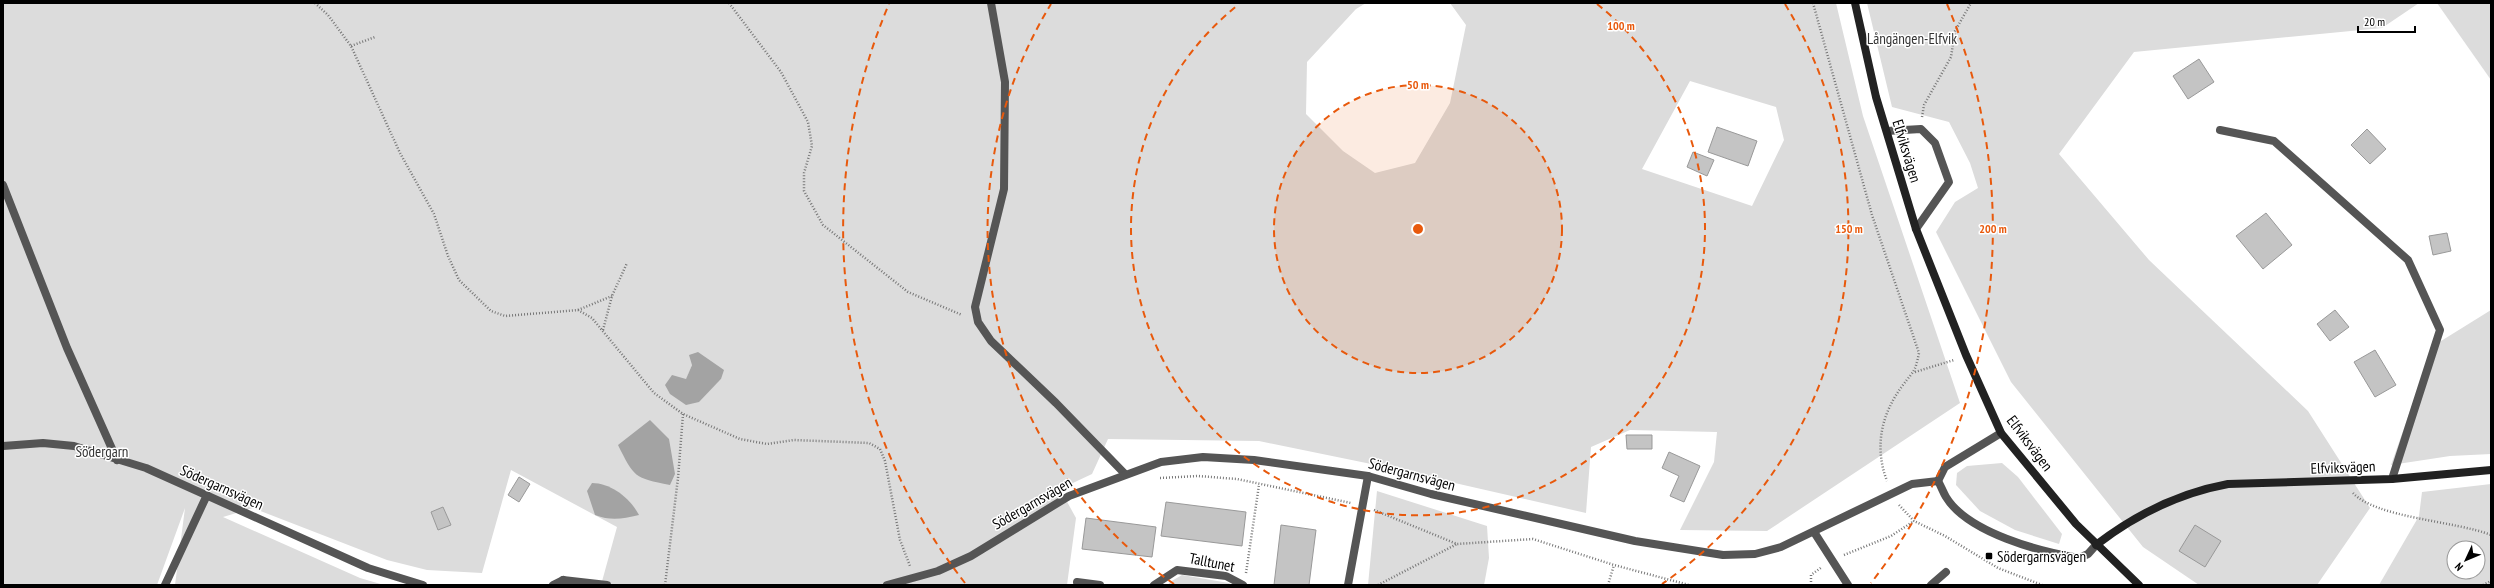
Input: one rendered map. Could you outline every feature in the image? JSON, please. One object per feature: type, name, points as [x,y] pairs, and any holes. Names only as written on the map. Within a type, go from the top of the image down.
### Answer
[{"type":"street","points":[[991,3],[1005,82],[1004,188],[974,307],[978,322],[990,341],[1056,403],[1125,474]]},
{"type":"street","name":"Elfviksvägen","points":[[1855,3],[1865,57],[1916,229],[1966,355],[2001,433],[2076,524],[2096,545],[2129,522],[2159,505],[2204,488],[2228,484],[2392,479],[2491,470]]},
{"type":"street","points":[[1887,131],[1921,129],[1936,143],[1949,182],[1916,229]]},
{"type":"street","name":"Elfviksvägen","points":[[2220,130],[2274,141],[2408,260],[2440,330],[2392,479]]},
{"type":"street","points":[[3,185],[21,227],[61,334],[117,460]]},
{"type":"street","points":[[2001,433],[1945,467],[1938,481],[1946,498],[1968,519],[2015,542],[2079,558],[2088,554],[2096,545],[2139,585]]},
{"type":"street","name":"Södergarnsvägen","points":[[3,446],[43,443],[74,446],[146,468],[368,568],[423,585]]},
{"type":"street","name":"Södergarnsvägen","points":[[887,585],[938,571],[971,556],[1069,496],[1149,465],[1161,462],[1203,457],[1254,460],[1368,476],[1446,498],[1635,541],[1691,552],[1723,555],[1755,554],[1781,547],[1912,484],[1938,481]]},
{"type":"street","points":[[1348,585],[1368,476]]},
{"type":"street","points":[[165,585],[207,495]]},
{"type":"street","points":[[1814,532],[1848,585]]},
{"type":"street","name":"Talltunet","points":[[1154,585],[1177,570],[1226,576],[1243,584]]},
{"type":"street","points":[[1931,585],[1946,572]]},
{"type":"street","points":[[553,585],[562,580],[607,585]]},
{"type":"street","points":[[1077,582],[1100,585]]},
{"type":"path","points":[[315,3],[328,15],[351,46],[400,153],[434,214],[448,256],[459,280],[491,311],[505,316],[578,310],[612,296]]},
{"type":"path","points":[[729,3],[781,72],[808,122],[812,146],[804,173],[804,191],[823,225],[908,292],[978,322]]},
{"type":"path","points":[[1813,3],[1872,215],[1919,353],[1915,372]]},
{"type":"path","points":[[1921,129],[1924,105],[1951,57],[1955,31],[1971,3]]},
{"type":"path","points":[[351,46],[375,37]]},
{"type":"path","points":[[603,331],[612,296],[627,263]]},
{"type":"path","points":[[578,310],[592,318],[654,393],[683,414],[740,439],[767,444],[794,440],[869,443],[880,449],[892,490],[900,540],[916,578]]},
{"type":"path","points":[[1966,355],[1915,372],[1902,385],[1886,415],[1879,441],[1884,473],[1891,494],[1914,521],[1945,536],[1998,568],[2042,585]]},
{"type":"path","points":[[665,585],[678,478],[683,414]]},
{"type":"path","points":[[1149,465],[1160,478],[1198,476],[1237,479],[1362,505],[1457,544]]},
{"type":"path","points":[[2342,481],[2357,497],[2389,512],[2440,521],[2491,535]]},
{"type":"path","points":[[1243,584],[1248,569],[1259,484]]},
{"type":"path","points":[[1811,585],[1811,575],[1832,561],[1891,536],[1914,521]]},
{"type":"path","points":[[1378,585],[1457,544],[1533,538],[1614,565],[1689,585]]},
{"type":"path","points":[[1608,585],[1614,565]]},
{"type":"path","points":[[2483,585],[2491,581]]},
{"type":"green space","name":"Södergarn","points":[[3,3],[1366,3],[1356,9],[1307,62],[1306,114],[1343,151],[1375,173],[1415,163],[1450,103],[1466,25],[1450,3],[1836,3],[1863,116],[1960,403],[1767,531],[1680,530],[1714,462],[1717,432],[1630,430],[1591,447],[1586,513],[1376,465],[1259,441],[1108,439],[1092,474],[1060,489],[1076,518],[1067,585],[601,585],[617,527],[511,470],[482,573],[427,570],[387,560],[253,508],[223,517],[360,578],[384,585],[175,585],[185,508],[157,585],[3,585]],"holes":[[[1690,81],[1776,107],[1784,140],[1752,206],[1642,169]],[[692,365],[721,379],[699,401],[686,380]]]},
{"type":"green space","name":"Långängen-Elfvik","points":[[1867,3],[2419,3],[2382,28],[2134,52],[2059,154],[2149,260],[2308,411],[2370,508],[2317,585],[2199,585],[2143,547],[2011,382],[1936,232],[1955,202],[1978,188],[1970,163],[1949,122],[1892,107]]},
{"type":"green space","points":[[2437,3],[2491,3],[2491,80]]},
{"type":"green space","points":[[2491,310],[2491,454],[2450,456],[2391,465],[2433,346]]},
{"type":"green space","points":[[2002,463],[2018,477],[2062,534],[2059,544],[2015,530],[1980,511],[1956,485],[1957,473],[1967,466]]},
{"type":"green space","points":[[2491,484],[2491,585],[2379,585],[2419,516],[2422,492]]},
{"type":"green space","points":[[1377,491],[1487,526],[1489,558],[1484,585],[1368,585]]},
{"type":"green space","points":[[1182,575],[1229,583],[1231,585],[1168,585],[1170,582]]},
{"type":"shaded area","points":[[698,352],[724,370],[721,379],[699,402],[686,405],[670,394],[665,385],[672,375],[686,379],[692,365],[689,355]]},
{"type":"shaded area","points":[[650,420],[669,439],[675,474],[670,485],[642,478],[636,474],[628,464],[618,445]]},
{"type":"shaded area","points":[[592,483],[606,486],[625,497],[639,515],[617,519],[595,515],[587,491]]},
{"type":"building","points":[[2199,59],[2214,82],[2188,99],[2173,76]]},
{"type":"building","points":[[1717,127],[1757,141],[1748,166],[1708,152]]},
{"type":"building","points":[[2367,129],[2386,149],[2370,164],[2351,145]]},
{"type":"building","points":[[1693,152],[1714,160],[1707,176],[1687,167]]},
{"type":"building","points":[[2266,213],[2292,245],[2263,269],[2236,236]]},
{"type":"building","points":[[2447,233],[2451,251],[2433,255],[2429,236]]},
{"type":"building","points":[[2335,310],[2349,327],[2330,341],[2317,324]]},
{"type":"building","points":[[2375,350],[2396,385],[2375,397],[2354,362]]},
{"type":"building","points":[[1626,435],[1652,435],[1652,449],[1627,449]]},
{"type":"building","points":[[1669,452],[1700,466],[1684,502],[1670,496],[1679,476],[1662,468]]},
{"type":"building","points":[[519,477],[530,484],[519,502],[508,495]]},
{"type":"building","points":[[1166,502],[1246,512],[1242,546],[1161,536]]},
{"type":"building","points":[[443,507],[451,525],[438,530],[431,512]]},
{"type":"building","points":[[1086,518],[1156,527],[1152,557],[1082,549]]},
{"type":"building","points":[[1281,525],[1316,530],[1309,585],[1274,585]]},
{"type":"building","points":[[2195,525],[2221,541],[2205,567],[2179,551]]},
{"type":"place","name":"Södergarnsvägen","points":[[1989,556]]}]
